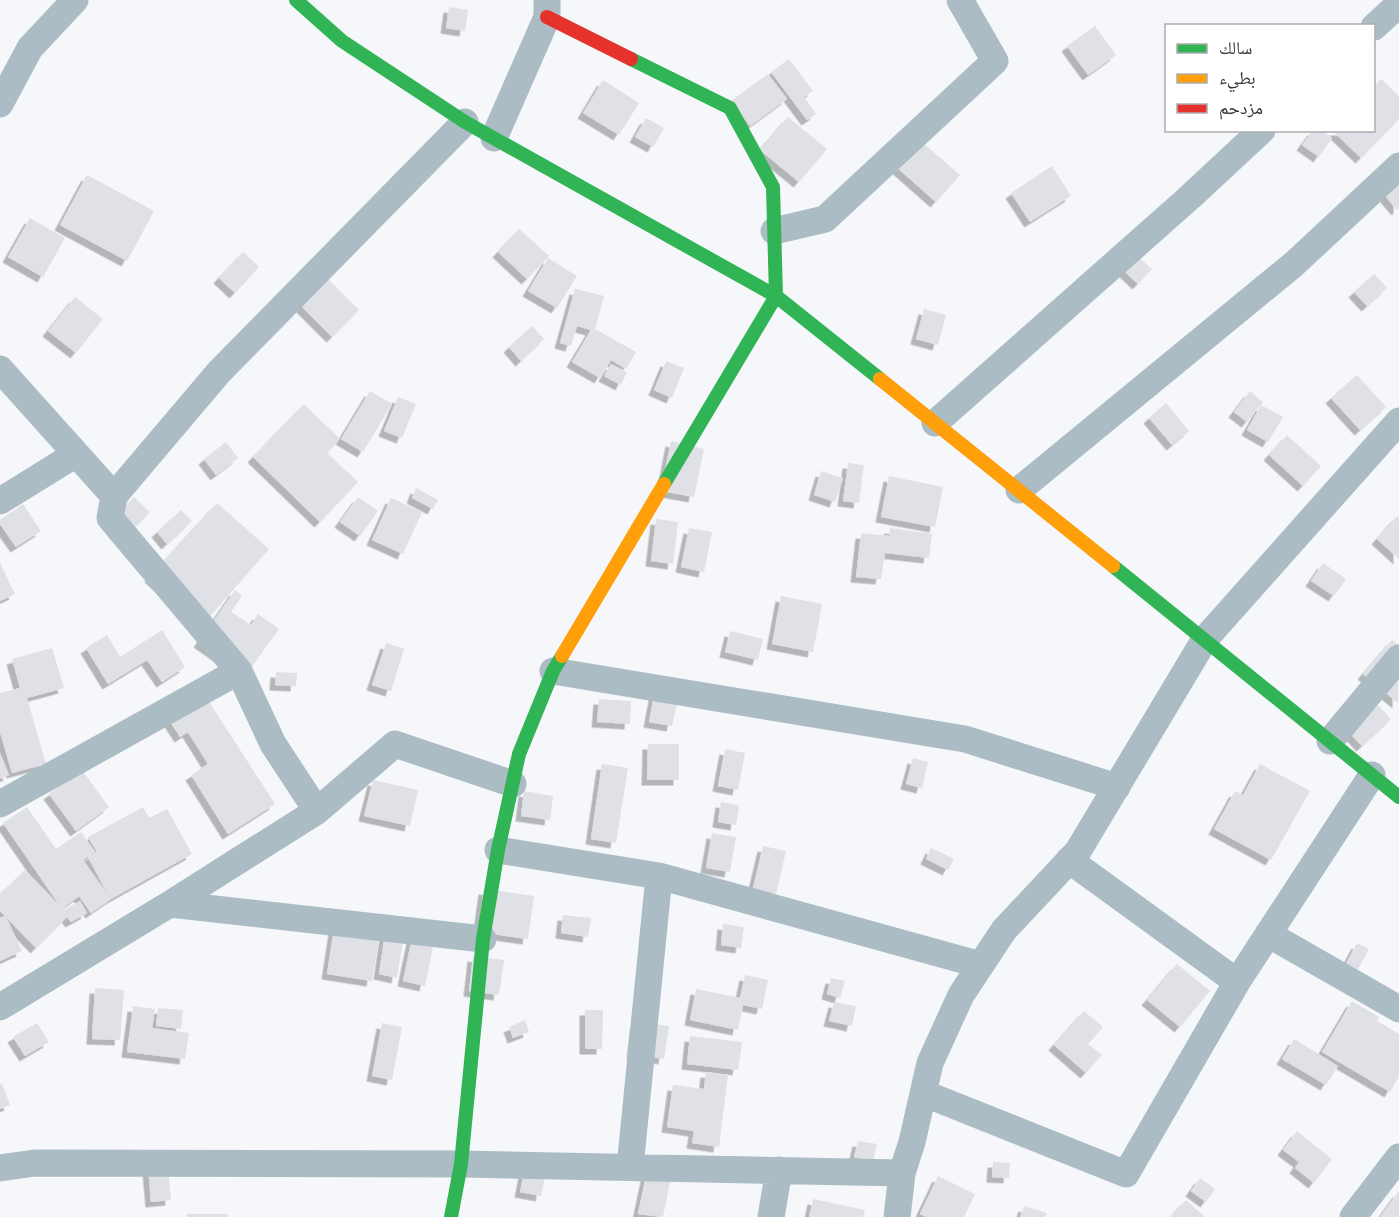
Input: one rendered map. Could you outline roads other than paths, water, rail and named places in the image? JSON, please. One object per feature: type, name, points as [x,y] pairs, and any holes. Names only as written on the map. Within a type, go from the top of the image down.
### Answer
[{"type":"street","points":[[0,104],[30,48],[75,0]]},
{"type":"street","points":[[297,0],[342,41],[465,122],[776,296],[1399,797]]},
{"type":"street","points":[[774,231],[825,219],[995,61],[960,0]]},
{"type":"street","points":[[1375,26],[1399,4]]},
{"type":"street","points":[[451,1217],[461,1164],[483,939],[498,850],[519,754],[553,671],[776,296],[773,187],[730,108],[547,8],[494,138]]},
{"type":"street","points":[[316,811],[273,744],[239,671],[110,518],[114,496],[219,372],[465,122]]},
{"type":"street","points":[[935,423],[1260,132]]},
{"type":"street","points":[[1019,490],[1294,264],[1399,166]]},
{"type":"street","points":[[0,369],[114,496]]},
{"type":"street","points":[[897,1217],[902,1173],[912,1142],[930,1063],[961,995],[1004,930],[1078,850],[1205,639],[1399,421]]},
{"type":"street","points":[[0,501],[76,454]]},
{"type":"street","points":[[1330,741],[1399,658]]},
{"type":"street","points":[[0,804],[239,671]]},
{"type":"street","points":[[553,671],[965,739],[1117,787]]},
{"type":"street","points":[[0,1007],[316,811],[395,744],[513,784]]},
{"type":"street","points":[[923,1093],[1126,1174],[1237,982],[1372,776]]},
{"type":"street","points":[[498,850],[659,876],[981,965]]},
{"type":"street","points":[[1069,860],[1237,982]]},
{"type":"street","points":[[630,1167],[659,876]]},
{"type":"street","points":[[170,903],[483,939]]},
{"type":"street","points":[[1268,934],[1399,1009]]},
{"type":"street","points":[[1353,1217],[1399,1157]]},
{"type":"street","points":[[0,1168],[35,1163],[461,1164],[902,1173]]},
{"type":"street","points":[[771,1217],[779,1170]]}]
